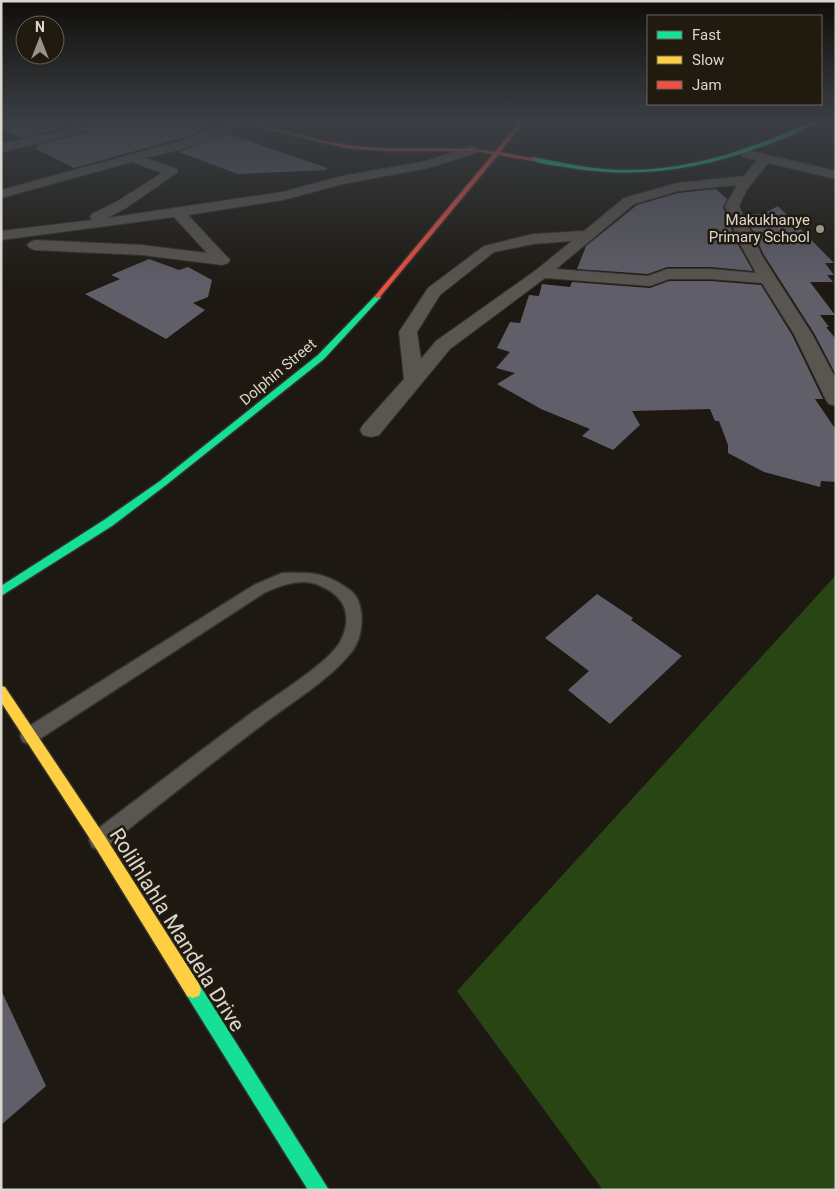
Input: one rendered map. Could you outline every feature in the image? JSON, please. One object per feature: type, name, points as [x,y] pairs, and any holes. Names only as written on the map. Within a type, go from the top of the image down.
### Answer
[{"type":"street","points":[[1,194],[68,176]]},
{"type":"street","points":[[80,226],[121,205],[166,176]]},
{"type":"street","points":[[1,236],[178,213],[282,196],[366,176]]},
{"type":"street","name":"Dolphin Street","points":[[1,592],[108,524],[164,483],[321,357],[379,294],[478,176]]},
{"type":"street","points":[[751,176],[740,190],[732,206],[739,231],[802,333],[836,400]]},
{"type":"street","points":[[371,430],[444,345],[542,273],[629,201],[677,187],[747,180]]},
{"type":"street","points":[[1,243],[142,250],[222,260],[178,213]]},
{"type":"street","points":[[414,380],[408,332],[434,292],[460,269],[489,249],[534,239],[588,234]]},
{"type":"street","points":[[542,273],[650,281],[667,274],[711,274],[769,279]]},
{"type":"street","name":"Rolilhlahla Mandela Drive","points":[[1,691],[99,840],[319,1190]]},
{"type":"lane","points":[[29,736],[259,588],[282,579],[316,578],[336,588],[349,598],[355,617],[348,644],[324,669],[99,840]]},
{"type":"green space","points":[[836,575],[836,1190],[603,1190],[457,991]]},
{"type":"building","points":[[716,189],[727,199],[723,207],[736,241],[753,271],[711,267],[667,267],[648,274],[577,269],[586,246],[637,205],[678,193]]},
{"type":"building","points":[[778,206],[834,263],[825,263],[834,275],[827,275],[833,282],[810,282],[835,315],[820,315],[829,327],[826,327],[836,339],[836,375],[814,333],[764,255],[745,214],[763,214]]},
{"type":"building","points":[[149,259],[179,270],[188,267],[212,280],[208,297],[193,303],[205,310],[166,339],[85,294],[120,279],[111,275]]},
{"type":"building","points":[[669,281],[711,281],[761,285],[792,335],[823,399],[815,399],[836,430],[836,482],[821,481],[820,487],[764,472],[728,453],[728,445],[719,421],[715,421],[710,409],[632,411],[640,425],[613,450],[582,436],[590,429],[541,409],[497,384],[515,373],[496,368],[510,352],[497,348],[510,322],[520,323],[529,295],[539,296],[542,284],[570,287],[572,282],[650,288]]},
{"type":"building","points":[[597,594],[633,618],[631,620],[682,656],[610,724],[568,690],[589,671],[545,638]]},
{"type":"building","points":[[1,990],[46,1086],[1,1125]]},
{"type":"traffic: fast","points":[[1,592],[108,523],[163,483],[321,357],[377,297]]},
{"type":"traffic: fast","points":[[193,990],[319,1190]]},
{"type":"traffic: slow","points":[[1,691],[99,840],[193,990]]},
{"type":"traffic: jam","points":[[377,297],[478,176]]},
{"type":"place","name":"Makukhanye Primary School","points":[[820,229]]}]
